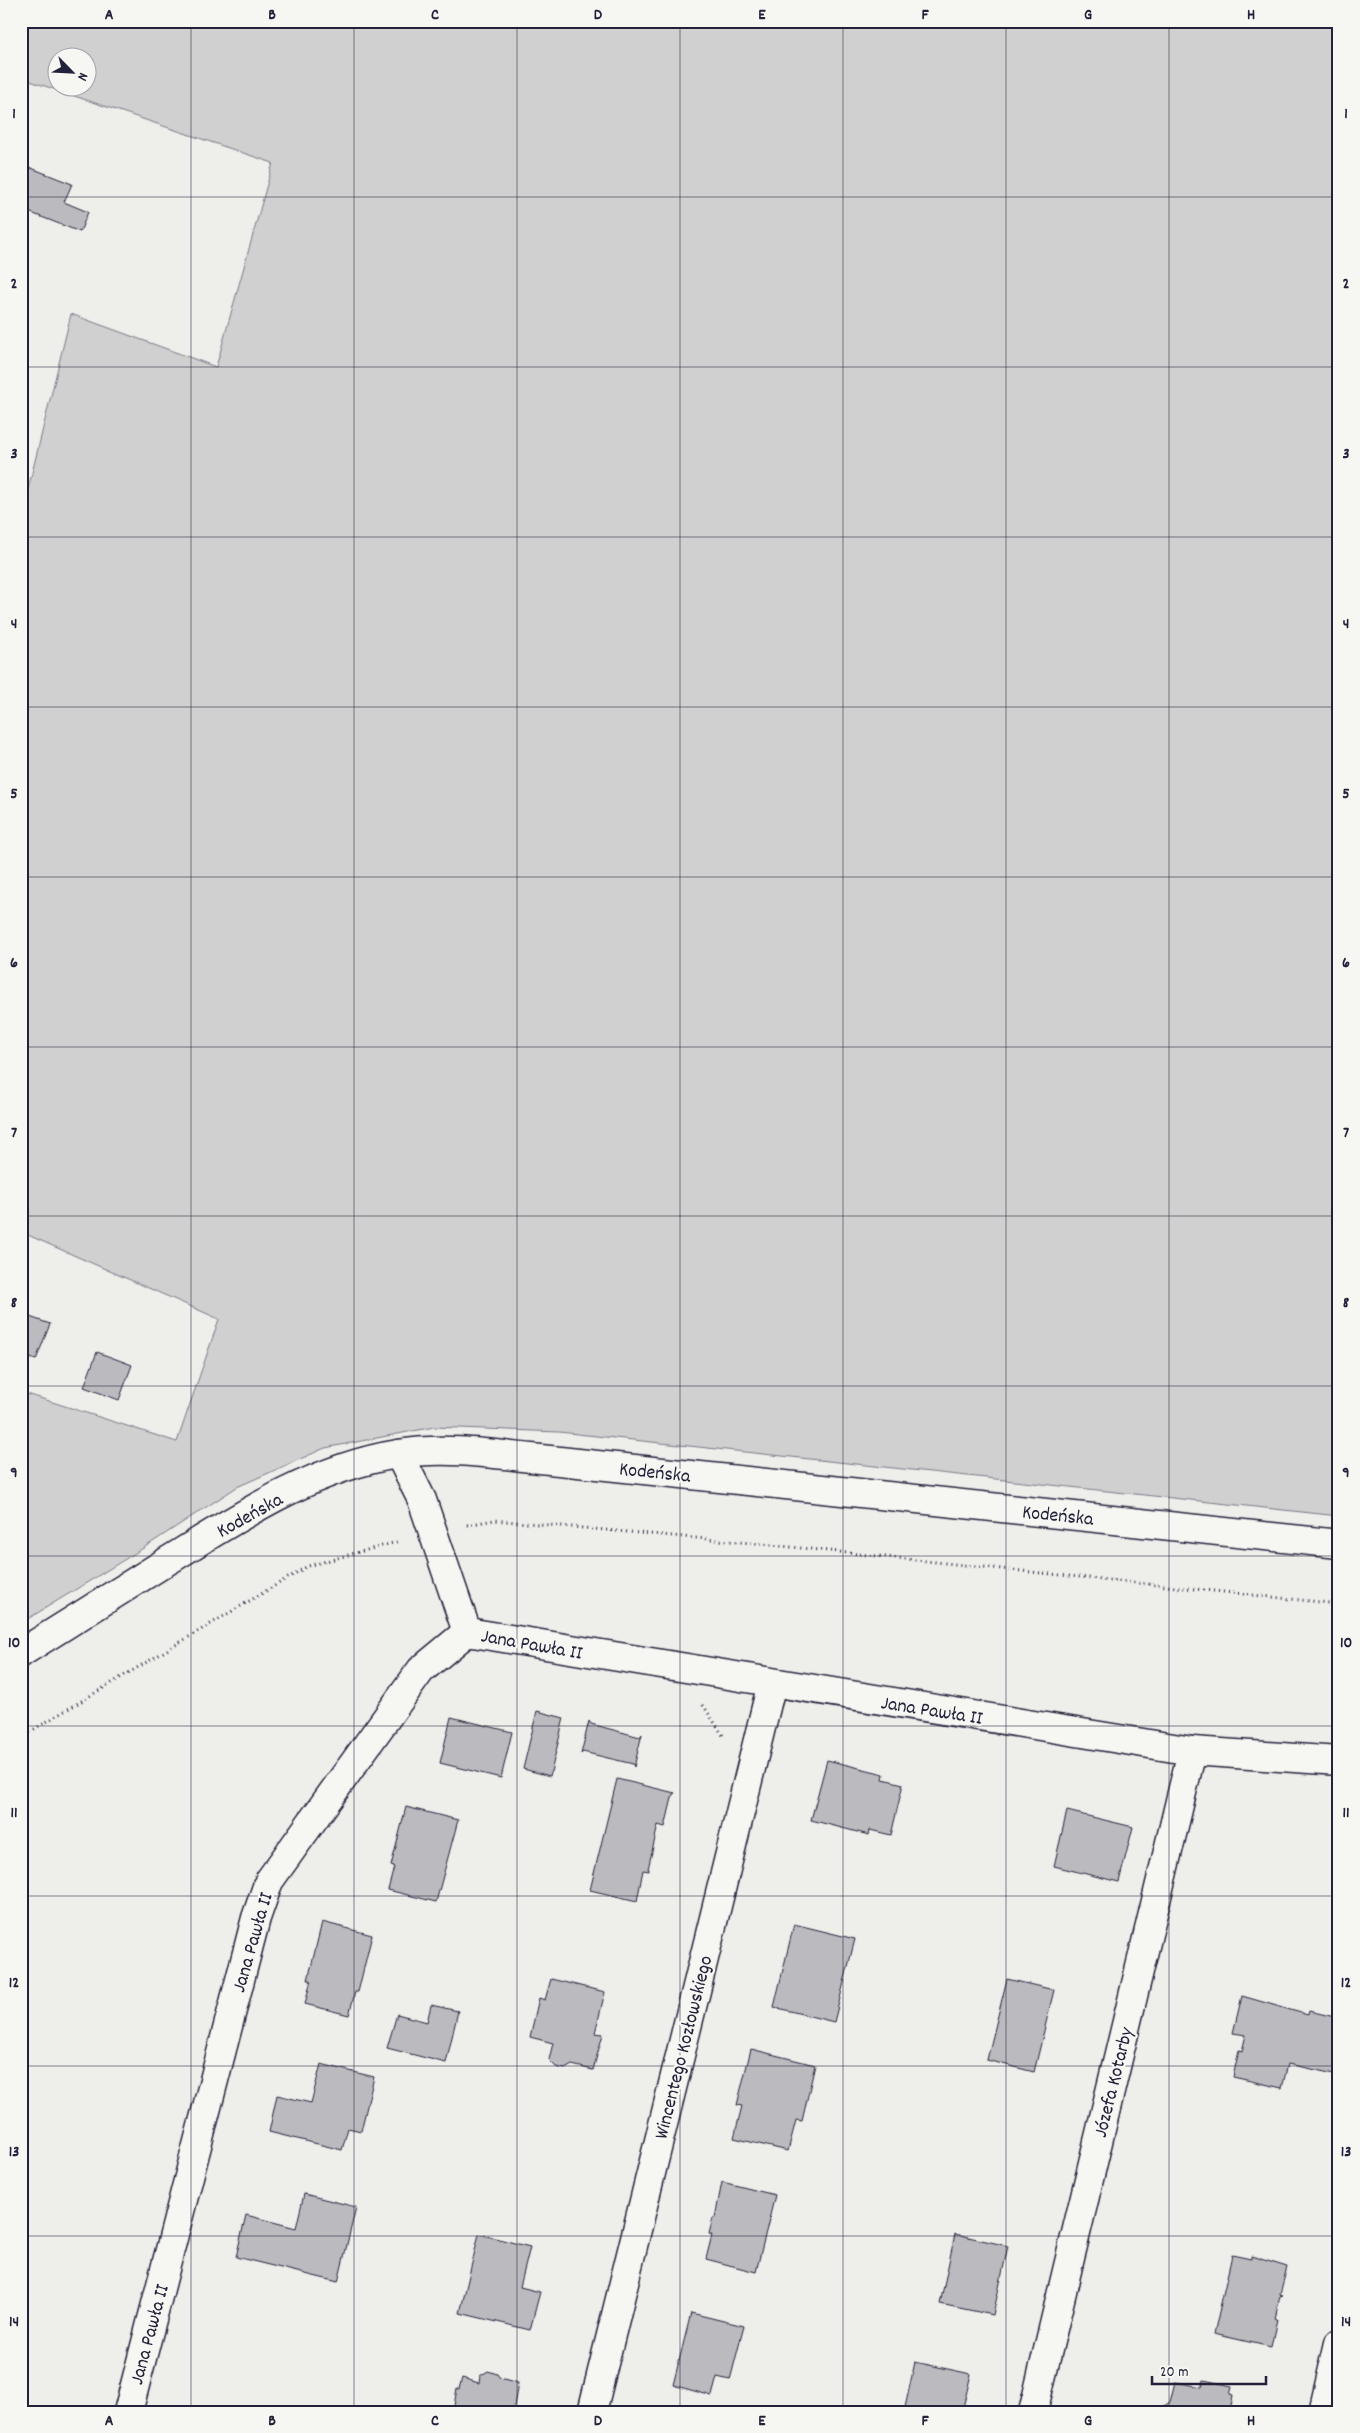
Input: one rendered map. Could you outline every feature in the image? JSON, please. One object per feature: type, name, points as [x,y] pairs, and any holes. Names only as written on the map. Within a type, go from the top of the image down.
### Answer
[{"type":"street","name":"Kodeńska","points":[[21,1653],[232,1521],[339,1468],[399,1454],[435,1451],[471,1452],[1339,1544]]},
{"type":"street","points":[[399,1454],[422,1500],[467,1632]]},
{"type":"street","name":"Jana Pawła II","points":[[128,2412],[256,1918],[269,1881],[421,1670],[467,1632],[1192,1751],[1339,1761]]},
{"type":"street","name":"Wincentego Kozłowskiego","points":[[592,2412],[772,1683]]},
{"type":"street","name":"Józefa Kotarby","points":[[1033,2412],[1192,1751]]},
{"type":"street","points":[[1323,2412],[1339,2343]]},
{"type":"path","points":[[21,1737],[308,1566],[433,1532],[494,1520],[762,1544],[1339,1604]]},
{"type":"path","points":[[700,1700],[725,1739],[725,1746]]},
{"type":"shaded area","points":[[21,21],[1339,21],[1339,1516],[559,1432],[434,1427],[325,1448],[237,1487],[145,1547],[21,1623],[21,1392],[177,1442],[219,1319],[21,1232],[21,518],[71,314],[216,367],[273,163],[80,98],[98,98],[98,48],[48,48],[48,87],[21,78]]},
{"type":"building","points":[[21,164],[72,184],[64,202],[88,212],[80,232],[21,209]]},
{"type":"building","points":[[21,1314],[50,1324],[36,1360],[21,1355]]},
{"type":"building","points":[[97,1352],[132,1365],[119,1400],[84,1387]]},
{"type":"building","points":[[537,1711],[564,1718],[550,1776],[523,1769]]},
{"type":"building","points":[[451,1717],[512,1732],[501,1778],[440,1763]]},
{"type":"building","points":[[589,1721],[591,1724],[640,1737],[642,1734],[634,1767],[633,1764],[583,1752],[581,1754]]},
{"type":"building","points":[[827,1760],[884,1774],[883,1779],[903,1784],[891,1835],[870,1830],[869,1835],[811,1820]]},
{"type":"building","points":[[617,1779],[675,1793],[673,1794],[665,1827],[658,1825],[649,1871],[643,1870],[637,1901],[590,1890]]},
{"type":"building","points":[[406,1807],[458,1820],[436,1902],[388,1890],[394,1867],[391,1866]]},
{"type":"building","points":[[1067,1811],[1133,1827],[1119,1882],[1054,1866]]},
{"type":"building","points":[[322,1922],[372,1935],[358,1992],[355,1992],[349,2015],[305,2004],[311,1980],[308,1980]]},
{"type":"building","points":[[794,1924],[855,1939],[834,2022],[774,2007]]},
{"type":"building","points":[[551,1979],[605,1992],[595,2033],[603,2034],[593,2070],[572,2065],[565,2069],[556,2067],[549,2060],[553,2043],[530,2037],[539,1998],[545,2000]]},
{"type":"building","points":[[1007,1979],[1054,1990],[1034,2072],[987,2060]]},
{"type":"building","points":[[1242,1996],[1308,2015],[1309,2011],[1339,2018],[1339,2075],[1288,2064],[1282,2088],[1233,2077],[1239,2050],[1242,2051],[1246,2035],[1233,2033]]},
{"type":"building","points":[[431,2005],[458,2011],[446,2063],[387,2048],[397,2014],[427,2022]]},
{"type":"building","points":[[751,2049],[815,2065],[802,2121],[796,2120],[788,2151],[734,2138],[742,2106],[737,2105]]},
{"type":"building","points":[[321,2064],[374,2077],[361,2131],[348,2128],[342,2150],[269,2132],[277,2095],[311,2103]]},
{"type":"building","points":[[722,2182],[775,2195],[756,2272],[706,2259],[712,2235],[709,2234],[713,2218],[715,2218]]},
{"type":"building","points":[[304,2194],[356,2207],[338,2282],[236,2257],[246,2215],[296,2228]]},
{"type":"building","points":[[479,2234],[530,2247],[520,2287],[540,2292],[530,2330],[460,2313]]},
{"type":"building","points":[[955,2234],[1008,2246],[993,2315],[940,2304]]},
{"type":"building","points":[[1232,2255],[1251,2259],[1251,2256],[1287,2267],[1280,2294],[1283,2295],[1280,2296],[1275,2319],[1277,2319],[1271,2347],[1214,2334]]},
{"type":"building","points":[[691,2313],[744,2326],[730,2380],[717,2377],[712,2396],[673,2385]]},
{"type":"building","points":[[915,2362],[971,2374],[962,2412],[904,2412]]},
{"type":"building","points":[[488,2371],[497,2374],[500,2378],[518,2383],[513,2412],[453,2412],[457,2388],[459,2389],[462,2378],[479,2383],[480,2376]]},
{"type":"building","points":[[1204,2380],[1232,2386],[1230,2394],[1233,2395],[1230,2412],[1155,2412],[1170,2402],[1175,2382],[1202,2387]]}]
